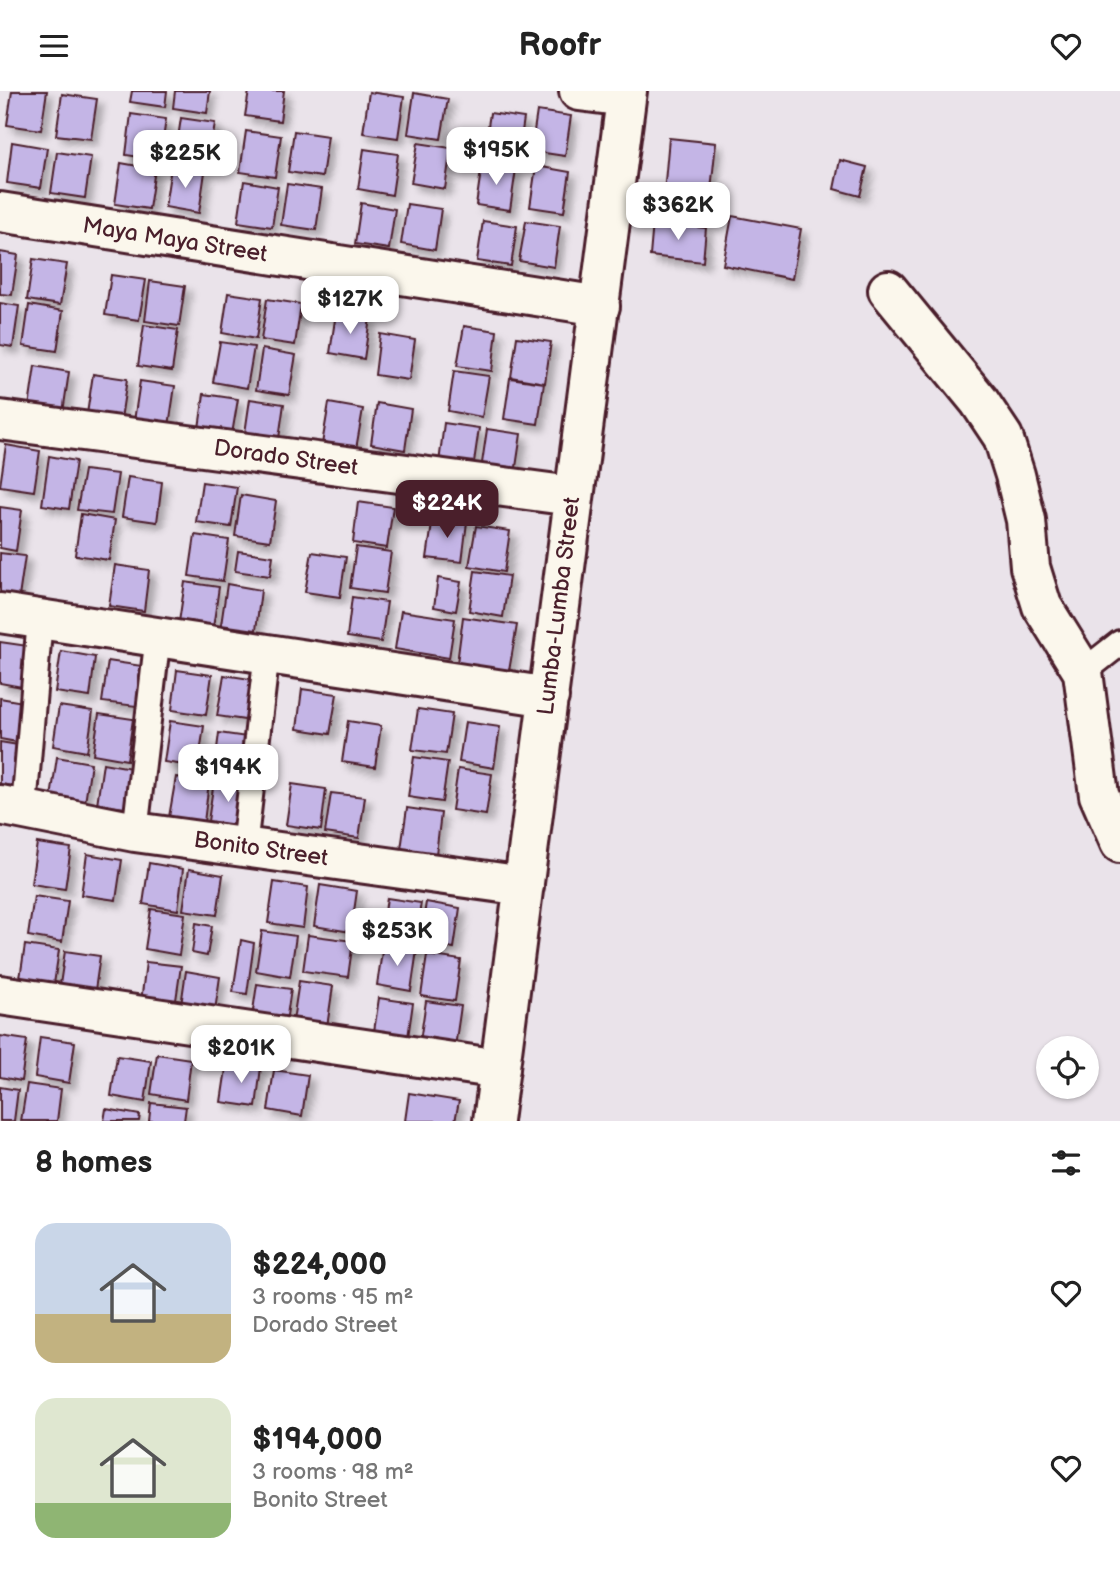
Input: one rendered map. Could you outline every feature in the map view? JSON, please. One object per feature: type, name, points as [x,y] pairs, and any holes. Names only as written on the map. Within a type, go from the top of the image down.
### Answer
[{"type":"street","points":[[579,91],[626,94]]},
{"type":"street","name":"Lumba-Lumba Street","points":[[492,1121],[626,94]]},
{"type":"street","name":"Maya Maya Street","points":[[0,212],[600,306]]},
{"type":"street","points":[[888,290],[979,401],[1003,437],[1026,520],[1030,567],[1042,606],[1083,672],[1099,795],[1120,843]]},
{"type":"street","name":"Dorado Street","points":[[0,420],[572,496]]},
{"type":"street","points":[[0,613],[158,635],[549,697]]},
{"type":"street","name":"Bonito Street","points":[[12,806],[135,832],[524,886]]},
{"type":"street","points":[[0,995],[500,1069]]},
{"type":"lane","points":[[12,806],[40,619]]},
{"type":"lane","points":[[135,832],[158,635]]},
{"type":"lane","points":[[1083,672],[1120,643]]},
{"type":"lane","points":[[244,847],[267,653]]},
{"type":"building","points":[[12,91],[47,91],[41,130],[7,125]]},
{"type":"building","points":[[132,91],[167,91],[165,107],[130,102]]},
{"type":"building","points":[[175,91],[210,91],[207,113],[173,108]]},
{"type":"building","points":[[249,91],[284,91],[280,121],[245,116]]},
{"type":"building","points":[[369,92],[404,97],[398,138],[363,133]]},
{"type":"building","points":[[414,93],[448,99],[441,139],[408,134]]},
{"type":"building","points":[[62,94],[97,99],[91,139],[56,135]]},
{"type":"building","points":[[537,111],[571,116],[565,156],[531,151]]},
{"type":"building","points":[[490,113],[524,118],[518,159],[484,153]]},
{"type":"building","points":[[131,114],[166,119],[160,160],[126,155]]},
{"type":"building","points":[[181,118],[215,123],[209,164],[175,158]]},
{"type":"building","points":[[246,131],[281,136],[275,177],[240,172]]},
{"type":"building","points":[[294,131],[328,136],[322,177],[288,172]]},
{"type":"building","points":[[669,138],[716,143],[710,199],[664,193]]},
{"type":"building","points":[[12,142],[47,148],[41,188],[7,183]]},
{"type":"building","points":[[418,143],[451,148],[445,189],[411,183]]},
{"type":"building","points":[[364,149],[398,154],[392,195],[358,189]]},
{"type":"building","points":[[57,152],[91,157],[85,198],[51,193]]},
{"type":"building","points":[[840,160],[867,167],[860,196],[834,189]]},
{"type":"building","points":[[121,163],[155,169],[149,209],[115,204]]},
{"type":"building","points":[[482,164],[516,169],[510,210],[476,205]]},
{"type":"building","points":[[536,166],[570,172],[564,212],[530,207]]},
{"type":"building","points":[[171,167],[205,172],[199,213],[165,207]]},
{"type":"building","points":[[244,181],[278,187],[272,227],[238,222]]},
{"type":"building","points":[[287,184],[322,189],[316,230],[281,225]]},
{"type":"building","points":[[361,203],[395,209],[389,249],[355,244]]},
{"type":"building","points":[[407,204],[441,209],[435,250],[401,244]]},
{"type":"building","points":[[732,216],[801,229],[792,279],[723,265]]},
{"type":"building","points":[[483,221],[517,226],[511,266],[477,261]]},
{"type":"building","points":[[526,221],[560,226],[554,267],[519,261]]},
{"type":"building","points":[[653,222],[706,228],[703,262],[650,256]]},
{"type":"building","points":[[0,252],[18,255],[12,295],[0,294]]},
{"type":"building","points":[[33,259],[67,264],[60,305],[27,300]]},
{"type":"building","points":[[111,275],[146,280],[139,320],[105,315]]},
{"type":"building","points":[[150,281],[185,286],[179,326],[145,321]]},
{"type":"building","points":[[228,293],[262,298],[256,339],[222,333]]},
{"type":"building","points":[[267,299],[301,304],[295,345],[261,340]]},
{"type":"building","points":[[0,303],[19,306],[13,347],[0,345]]},
{"type":"building","points":[[29,305],[63,311],[57,351],[23,346]]},
{"type":"building","points":[[336,313],[370,318],[364,359],[330,353]]},
{"type":"building","points":[[144,325],[178,330],[172,371],[138,366]]},
{"type":"building","points":[[464,326],[497,331],[492,371],[457,366]]},
{"type":"building","points":[[380,334],[415,340],[409,380],[375,375]]},
{"type":"building","points":[[517,337],[551,342],[545,383],[511,377]]},
{"type":"building","points":[[220,342],[254,347],[247,388],[213,382]]},
{"type":"building","points":[[262,349],[296,355],[289,395],[256,390]]},
{"type":"building","points":[[35,366],[69,372],[63,412],[29,407]]},
{"type":"building","points":[[454,371],[489,376],[482,417],[448,411]]},
{"type":"building","points":[[93,374],[127,379],[121,419],[87,414]]},
{"type":"building","points":[[510,378],[544,383],[538,424],[504,419]]},
{"type":"building","points":[[140,381],[175,386],[169,426],[134,421]]},
{"type":"building","points":[[204,394],[238,399],[231,440],[198,435]]},
{"type":"building","points":[[250,399],[284,404],[278,445],[244,440]]},
{"type":"building","points":[[329,403],[363,409],[356,449],[322,444]]},
{"type":"building","points":[[377,403],[411,409],[405,450],[371,444]]},
{"type":"building","points":[[444,423],[479,428],[473,469],[439,463]]},
{"type":"building","points":[[487,429],[521,434],[515,474],[481,470]]},
{"type":"building","points":[[6,445],[40,451],[34,491],[0,486]]},
{"type":"building","points":[[49,456],[76,461],[69,509],[42,505]]},
{"type":"building","points":[[84,470],[118,474],[112,514],[77,510]]},
{"type":"building","points":[[128,477],[162,482],[157,522],[122,517]]},
{"type":"building","points":[[202,482],[237,487],[231,527],[196,522]]},
{"type":"building","points":[[241,495],[276,501],[270,541],[235,536]]},
{"type":"building","points":[[358,502],[393,507],[387,548],[353,543]]},
{"type":"building","points":[[0,507],[22,510],[16,551],[0,548]]},
{"type":"building","points":[[81,514],[115,520],[109,560],[75,555]]},
{"type":"building","points":[[433,517],[467,522],[462,562],[427,558]]},
{"type":"building","points":[[476,526],[510,531],[504,572],[469,566]]},
{"type":"building","points":[[195,535],[229,540],[223,581],[189,576]]},
{"type":"building","points":[[356,547],[391,552],[385,593],[350,588]]},
{"type":"building","points":[[238,551],[273,556],[270,576],[235,571]]},
{"type":"building","points":[[312,552],[346,557],[340,597],[305,592]]},
{"type":"building","points":[[0,553],[25,556],[19,597],[0,594]]},
{"type":"building","points":[[115,565],[149,570],[144,611],[109,606]]},
{"type":"building","points":[[475,571],[509,576],[503,617],[469,611]]},
{"type":"building","points":[[438,578],[461,582],[456,611],[434,607]]},
{"type":"building","points":[[185,582],[219,587],[213,628],[179,622]]},
{"type":"building","points":[[227,584],[261,590],[256,630],[221,625]]},
{"type":"building","points":[[352,597],[387,602],[381,642],[347,637]]},
{"type":"building","points":[[401,611],[455,619],[449,658],[395,649]]},
{"type":"building","points":[[463,617],[517,625],[509,671],[457,663]]},
{"type":"building","points":[[0,642],[28,646],[22,687],[0,683]]},
{"type":"building","points":[[61,651],[95,657],[90,697],[55,692]]},
{"type":"building","points":[[108,661],[142,666],[136,706],[102,702]]},
{"type":"building","points":[[177,670],[212,675],[206,715],[172,710]]},
{"type":"building","points":[[224,675],[257,680],[252,721],[217,716]]},
{"type":"building","points":[[302,689],[337,694],[330,734],[297,729]]},
{"type":"building","points":[[0,698],[23,702],[17,742],[0,739]]},
{"type":"building","points":[[59,706],[93,711],[87,752],[53,746]]},
{"type":"building","points":[[418,709],[452,714],[446,754],[412,750]]},
{"type":"building","points":[[99,714],[133,719],[127,760],[93,754]]},
{"type":"building","points":[[170,721],[204,726],[198,767],[164,762]]},
{"type":"building","points":[[348,721],[381,726],[375,767],[342,762]]},
{"type":"building","points":[[465,722],[500,727],[494,768],[459,762]]},
{"type":"building","points":[[219,733],[254,738],[247,778],[214,773]]},
{"type":"building","points":[[0,742],[18,745],[12,786],[0,784]]},
{"type":"building","points":[[57,757],[91,763],[85,803],[51,798]]},
{"type":"building","points":[[414,757],[448,762],[442,802],[408,797]]},
{"type":"building","points":[[103,763],[137,769],[132,809],[97,804]]},
{"type":"building","points":[[458,769],[492,774],[486,815],[452,810]]},
{"type":"building","points":[[176,777],[209,782],[204,822],[169,817]]},
{"type":"building","points":[[214,781],[248,786],[242,827],[208,821]]},
{"type":"building","points":[[292,784],[326,789],[321,830],[286,825]]},
{"type":"building","points":[[331,793],[365,797],[359,838],[325,833]]},
{"type":"building","points":[[407,808],[441,813],[436,854],[401,849]]},
{"type":"building","points":[[37,843],[71,848],[65,889],[31,884]]},
{"type":"building","points":[[87,854],[122,860],[116,900],[81,895]]},
{"type":"building","points":[[149,863],[183,869],[178,910],[143,904]]},
{"type":"building","points":[[189,869],[223,875],[217,915],[183,910]]},
{"type":"building","points":[[274,882],[308,887],[303,928],[268,923]]},
{"type":"building","points":[[320,885],[357,891],[351,932],[314,926]]},
{"type":"building","points":[[34,896],[68,901],[62,942],[28,936]]},
{"type":"building","points":[[387,898],[421,903],[414,943],[381,938]]},
{"type":"building","points":[[426,902],[460,908],[454,948],[420,943]]},
{"type":"building","points":[[151,909],[185,914],[179,955],[145,949]]},
{"type":"building","points":[[196,923],[212,926],[207,956],[192,953]]},
{"type":"building","points":[[262,931],[296,936],[290,977],[256,971]]},
{"type":"building","points":[[308,935],[353,941],[348,977],[303,971]]},
{"type":"building","points":[[241,940],[254,943],[247,994],[233,992]]},
{"type":"building","points":[[25,945],[59,950],[53,991],[19,985]]},
{"type":"building","points":[[383,945],[417,950],[411,991],[377,985]]},
{"type":"building","points":[[65,951],[100,956],[94,997],[59,991]]},
{"type":"building","points":[[427,955],[461,960],[455,1001],[421,996]]},
{"type":"building","points":[[146,962],[181,966],[175,1007],[141,1002]]},
{"type":"building","points":[[186,971],[220,977],[214,1017],[180,1012]]},
{"type":"building","points":[[299,981],[333,986],[327,1027],[293,1021]]},
{"type":"building","points":[[257,984],[291,989],[285,1029],[251,1024]]},
{"type":"building","points":[[379,998],[413,1003],[407,1044],[373,1038]]},
{"type":"building","points":[[426,1001],[461,1006],[455,1047],[420,1041]]},
{"type":"building","points":[[0,1036],[27,1040],[21,1081],[0,1077]]},
{"type":"building","points":[[40,1037],[75,1042],[69,1083],[35,1077]]},
{"type":"building","points":[[157,1054],[191,1059],[186,1100],[151,1094]]},
{"type":"building","points":[[117,1056],[151,1061],[145,1102],[111,1096]]},
{"type":"building","points":[[227,1062],[261,1067],[256,1107],[221,1102]]},
{"type":"building","points":[[274,1070],[308,1075],[302,1116],[268,1110]]},
{"type":"building","points":[[27,1084],[61,1089],[57,1121],[21,1121]]},
{"type":"building","points":[[0,1087],[18,1090],[14,1121],[0,1121]]},
{"type":"building","points":[[409,1093],[459,1101],[455,1121],[405,1121]]},
{"type":"building","points":[[151,1103],[186,1107],[184,1121],[149,1121]]},
{"type":"building","points":[[106,1109],[140,1115],[139,1121],[104,1121]]}]
